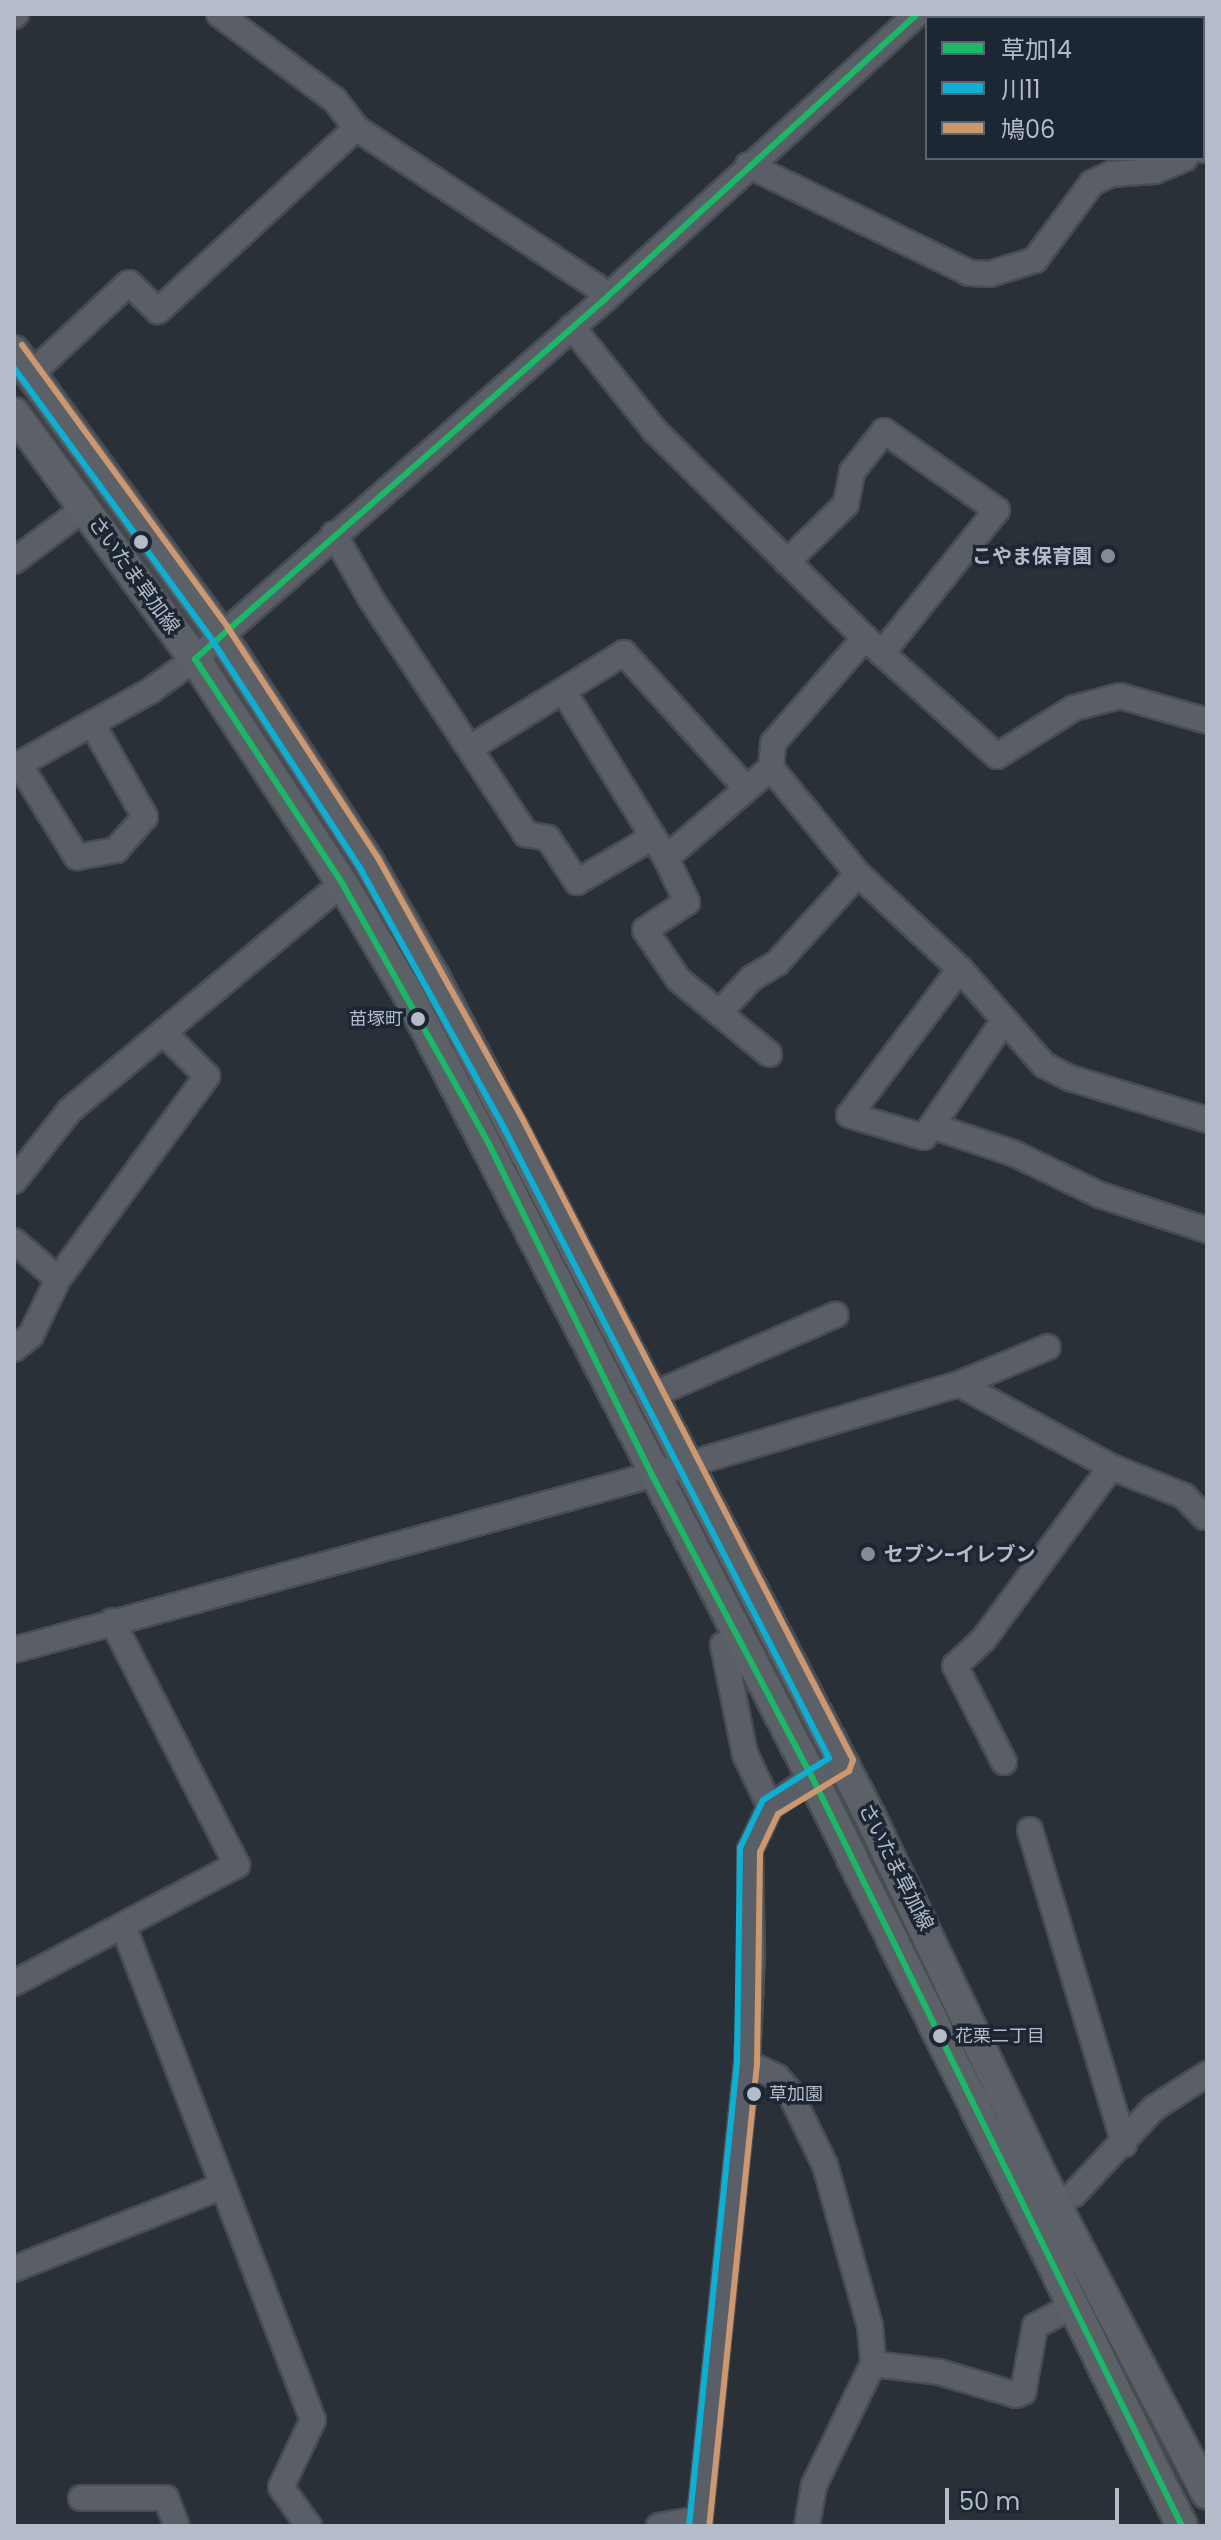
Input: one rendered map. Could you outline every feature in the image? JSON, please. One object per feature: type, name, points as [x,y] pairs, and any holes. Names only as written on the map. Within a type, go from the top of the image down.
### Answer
[{"type":"main road","name":"さいたま草加線","points":[[23,362],[220,634],[369,863],[433,975],[655,1394],[925,1923],[1055,2204],[1207,2494]]},
{"type":"main road","name":"さいたま草加線","points":[[14,413],[195,659],[342,883],[489,1144],[652,1475],[812,1777],[1071,2307],[1182,2526]]},
{"type":"street","points":[[219,14],[335,100],[356,128],[596,286],[605,299]]},
{"type":"street","points":[[93,725],[145,817],[116,850],[77,857],[16,766],[93,725],[195,659],[605,299],[748,165],[917,14]]},
{"type":"street","points":[[23,362],[129,283],[158,311],[356,128]]},
{"type":"street","points":[[748,165],[969,273],[990,274],[1035,260],[1092,183],[1111,174],[1155,171],[1180,160]]},
{"type":"street","points":[[572,327],[655,431],[874,645],[997,756],[1074,708],[1120,696],[1207,721]]},
{"type":"street","points":[[787,562],[846,504],[852,472],[884,431],[997,510],[874,645],[773,743],[771,768],[858,874],[960,969],[1003,1022],[1044,1065],[1070,1078],[1207,1120]]},
{"type":"street","points":[[14,561],[86,507]]},
{"type":"street","points":[[334,534],[371,599],[526,834],[548,838],[577,882],[653,837]]},
{"type":"street","points":[[470,748],[624,653],[747,789]]},
{"type":"street","points":[[564,692],[666,858],[687,902],[645,930],[678,979],[769,1054]]},
{"type":"street","points":[[666,858],[771,768]]},
{"type":"street","points":[[719,1013],[752,978],[777,963],[858,874]]},
{"type":"street","points":[[14,1181],[70,1110],[342,883]]},
{"type":"street","points":[[960,969],[849,1115],[924,1137],[1003,1022]]},
{"type":"street","points":[[14,1349],[31,1335],[58,1279],[207,1076],[163,1032]]},
{"type":"street","points":[[932,1126],[1013,1153],[1100,1195],[1207,1230]]},
{"type":"street","points":[[14,1241],[58,1279]]},
{"type":"street","points":[[655,1394],[835,1315]]},
{"type":"street","points":[[14,1650],[652,1475],[959,1384],[1048,1347]]},
{"type":"street","points":[[959,1384],[1111,1467],[1184,1496],[1206,1522]]},
{"type":"street","points":[[1004,1762],[955,1666],[983,1640],[1111,1467]]},
{"type":"street","points":[[14,1983],[124,1928],[237,1865],[112,1621]]},
{"type":"street","points":[[739,1635],[723,1645],[745,1754],[770,1807]]},
{"type":"street","points":[[659,2526],[699,2523],[747,2063],[750,1850],[770,1807],[812,1777],[843,1763]]},
{"type":"street","points":[[1030,1830],[1124,2144]]},
{"type":"street","points":[[124,1928],[220,2187],[313,2420],[281,2487],[308,2526]]},
{"type":"street","points":[[747,2063],[777,2077],[789,2091],[825,2165],[870,2326],[873,2364],[814,2485],[807,2526]]},
{"type":"street","points":[[1055,2204],[1074,2194],[1124,2144],[1154,2108],[1207,2074]]},
{"type":"street","points":[[14,2269],[220,2187]]},
{"type":"street","points":[[873,2364],[939,2372],[1016,2395],[1023,2392],[1035,2326],[1071,2307]]},
{"type":"street","points":[[81,2498],[166,2498],[177,2526]]},
{"type":"green space","points":[[860,1835],[1116,2351],[1134,2402],[855,1838]]},
{"type":"transit line","name":"草加14","points":[[917,14],[605,299],[195,659],[342,883],[489,1144],[652,1475],[812,1777],[1182,2526]]},
{"type":"transit line","name":"鳩06","points":[[22,345],[228,628],[378,858],[523,1120],[853,1760],[849,1771],[778,1814],[760,1852],[757,2064],[709,2526]]},
{"type":"transit line","name":"川11","points":[[14,368],[212,640],[360,868],[505,1130],[829,1758],[763,1800],[740,1848],[737,2062],[689,2525]]},
{"type":"place","name":"こやま保育園","points":[[1108,556]]},
{"type":"place","name":"苗塚町","points":[[418,1019]]},
{"type":"place","name":"セブン-イレブン","points":[[868,1554]]},
{"type":"place","name":"花栗二丁目","points":[[940,2036]]},
{"type":"place","name":"草加園","points":[[754,2094]]}]
